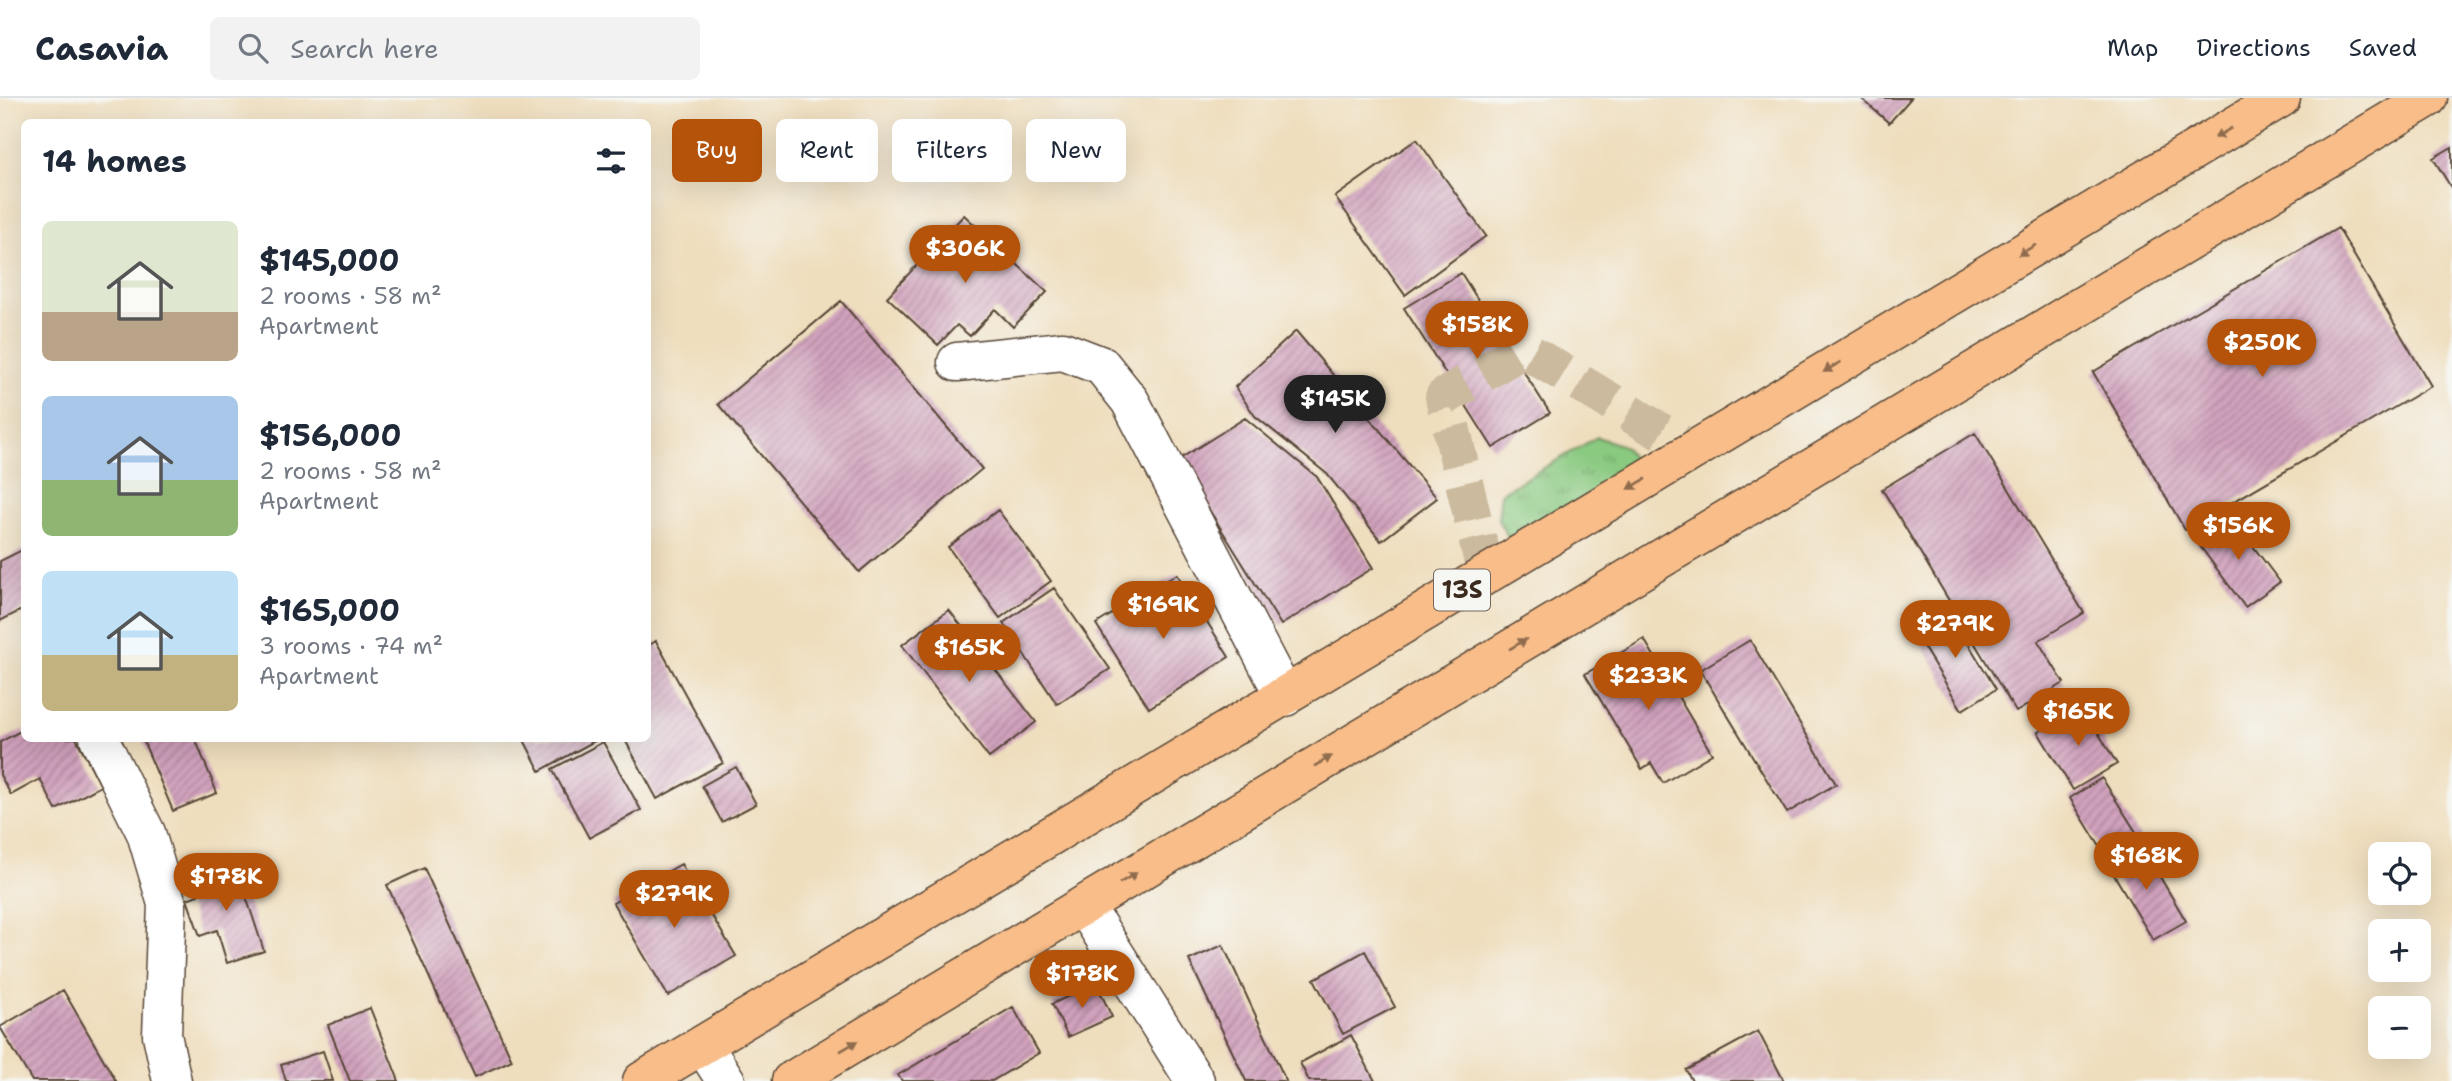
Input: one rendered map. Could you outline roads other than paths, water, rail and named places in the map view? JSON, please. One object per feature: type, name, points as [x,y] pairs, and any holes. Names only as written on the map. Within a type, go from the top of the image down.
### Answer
[{"type":"highway","name":"13S","points":[[642,1081],[2281,98]]},
{"type":"highway","points":[[791,1081],[2428,98]]},
{"type":"lane","points":[[957,362],[1063,351],[1102,366],[1130,401],[1285,696]]},
{"type":"lane","points":[[101,742],[146,833],[167,904],[162,1035],[172,1081]]},
{"type":"lane","points":[[1084,905],[1195,1081]]},
{"type":"lane","points":[[704,1045],[726,1081]]},
{"type":"tunnel","points":[[1486,575],[1444,397],[1523,349],[1693,451]]}]
